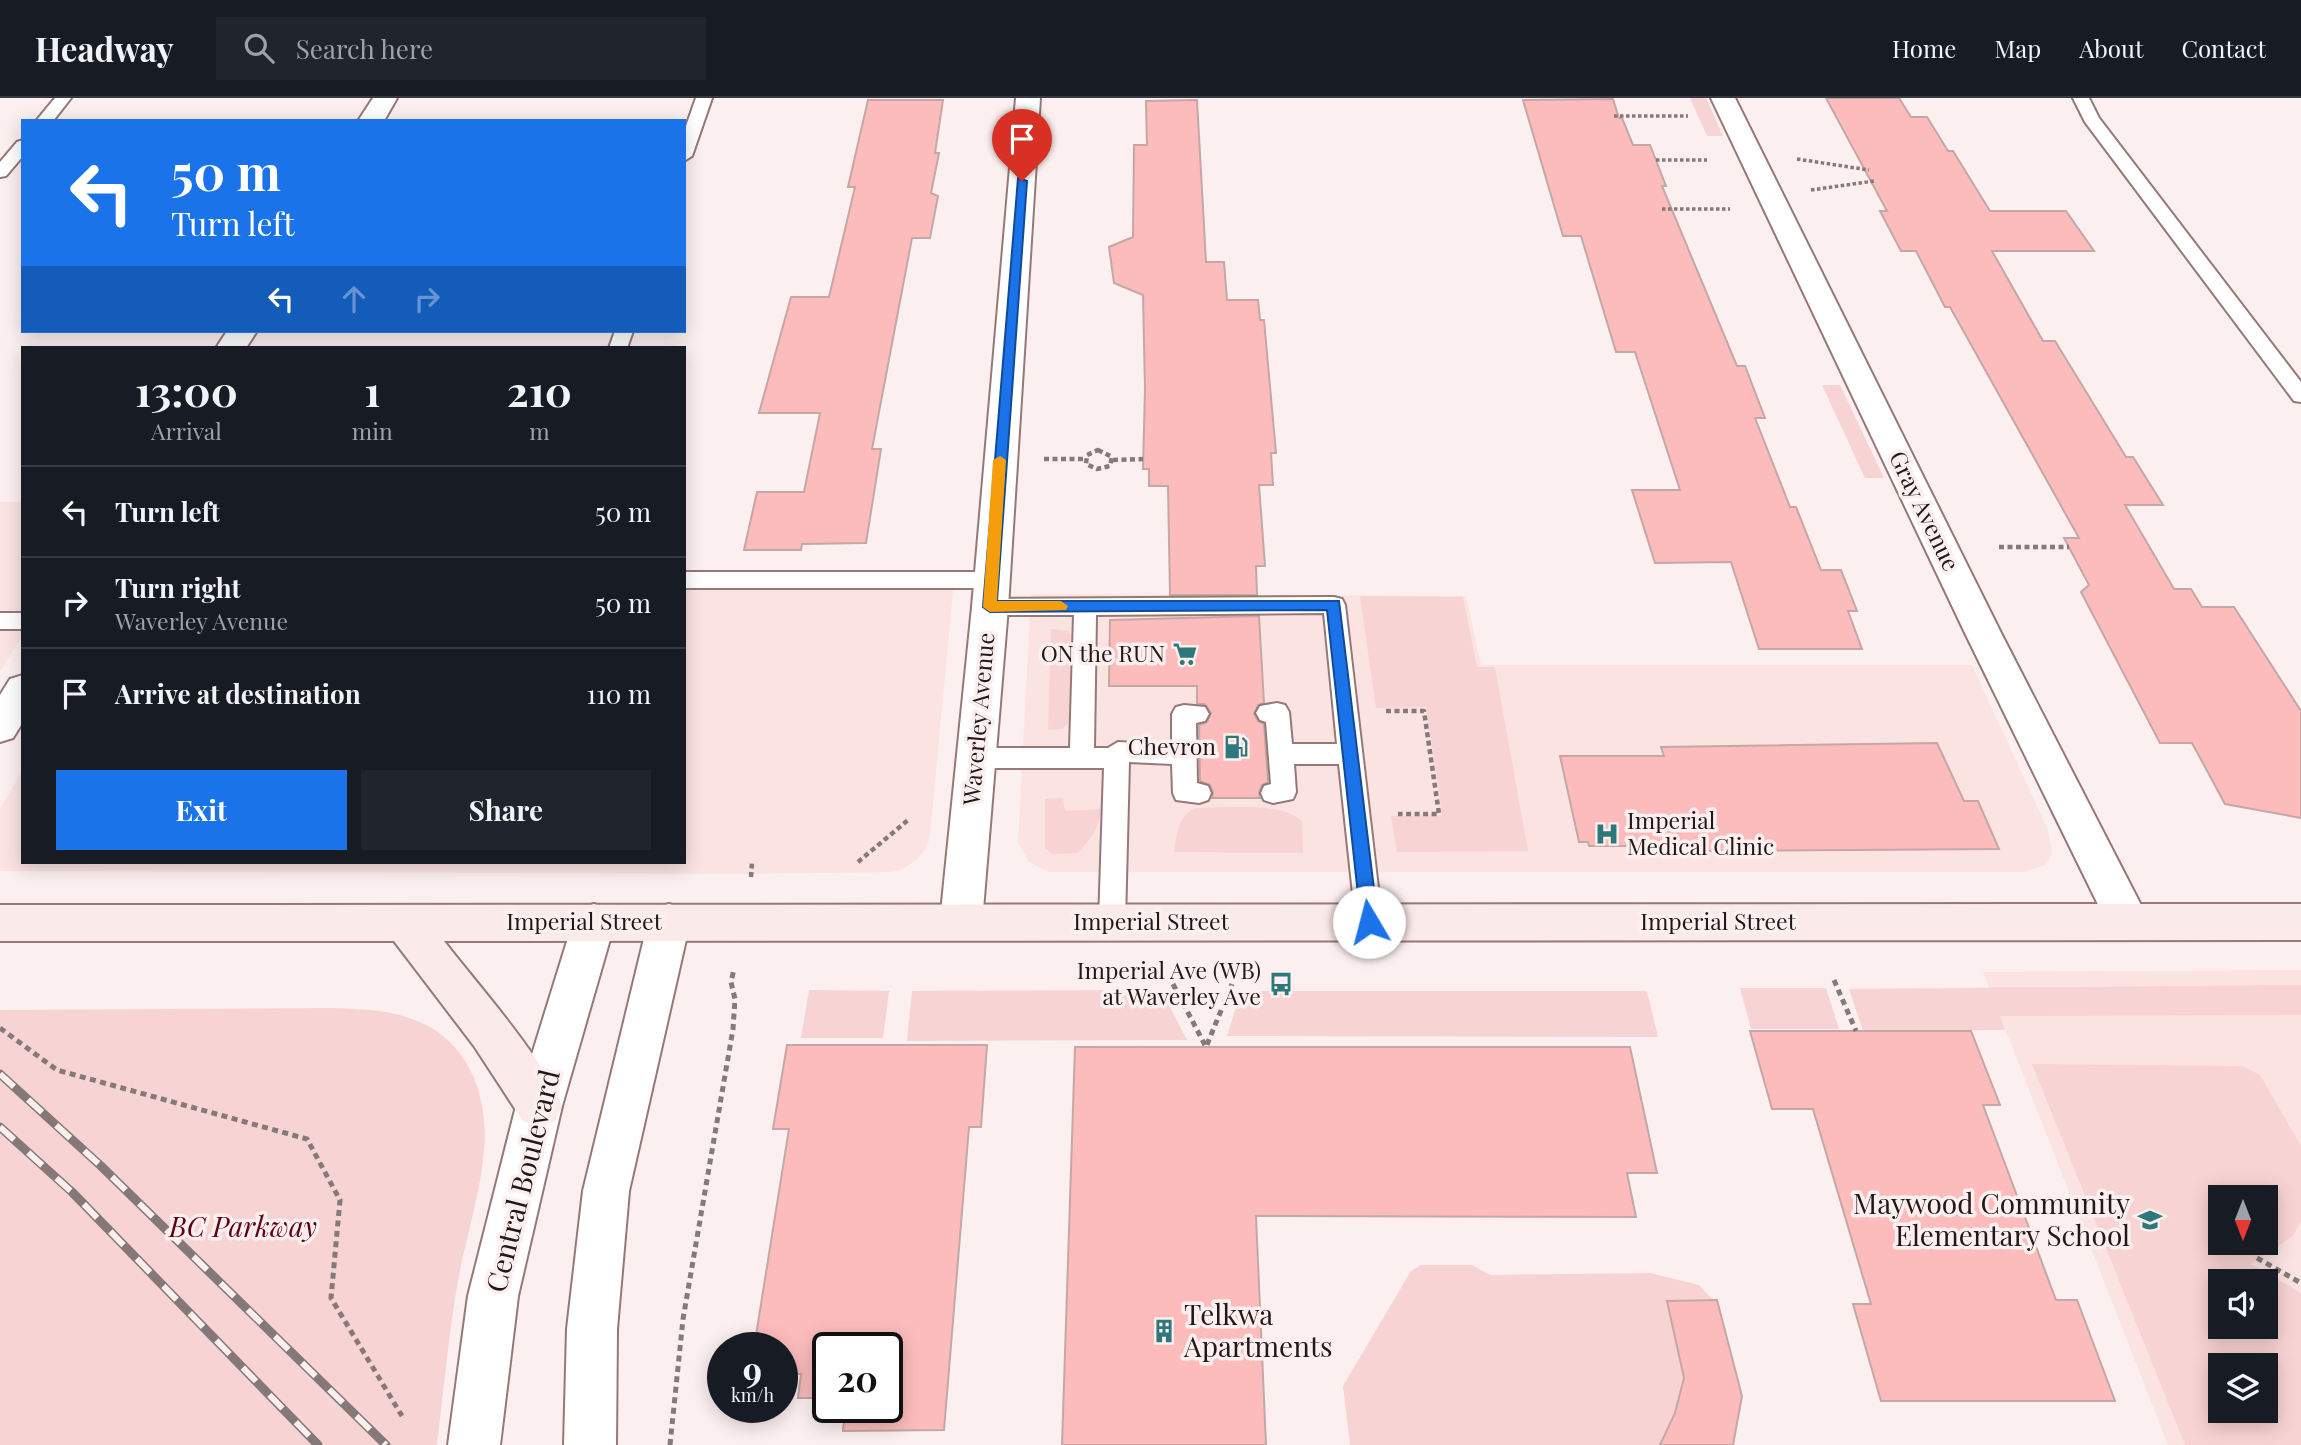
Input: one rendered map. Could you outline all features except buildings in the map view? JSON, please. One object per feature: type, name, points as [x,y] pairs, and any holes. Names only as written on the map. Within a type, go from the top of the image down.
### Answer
[{"type":"main road","name":"Imperial Street","points":[[0,923],[2301,922]]},
{"type":"main road","points":[[405,923],[489,1032],[538,1106]]},
{"type":"street","points":[[372,119],[385,98]]},
{"type":"street","name":"Waverley Avenue","points":[[961,922],[990,593],[1028,98]]},
{"type":"street","name":"Gray Avenue","points":[[1723,98],[1983,634],[2128,922]]},
{"type":"street","points":[[0,727],[21,692]]},
{"type":"street","name":"Central Boulevard","points":[[474,1445],[493,1296],[538,1106],[594,922]]},
{"type":"street","points":[[590,1445],[592,1329],[606,1191],[669,922]]},
{"type":"lane","points":[[46,119],[63,98]]},
{"type":"lane","points":[[686,150],[704,98]]},
{"type":"lane","points":[[2081,98],[2091,119],[2301,396]]},
{"type":"lane","points":[[0,172],[21,147]]},
{"type":"lane","points":[[686,580],[990,593],[1086,606],[1334,605],[1369,922]]},
{"type":"lane","points":[[1082,758],[1086,606]]},
{"type":"lane","points":[[0,621],[21,621]]},
{"type":"lane","points":[[1268,713],[1277,712],[1277,754],[1284,792],[1273,793]]},
{"type":"lane","points":[[1197,714],[1184,714],[1190,754],[1185,793],[1199,793]]},
{"type":"lane","points":[[1112,922],[1118,752],[1190,754]]},
{"type":"lane","points":[[1277,754],[1350,754]]},
{"type":"lane","points":[[976,758],[1117,758]]},
{"type":"path","points":[[1614,116],[1688,116]]},
{"type":"path","points":[[1794,158],[1869,170]]},
{"type":"path","points":[[1656,160],[1707,160]]},
{"type":"path","points":[[1811,190],[1874,181]]},
{"type":"path","points":[[1662,209],[1730,209]]},
{"type":"path","points":[[1085,459],[1098,450],[1110,454],[1113,460]]},
{"type":"path","points":[[1042,459],[1085,459]]},
{"type":"path","points":[[1085,459],[1089,467],[1097,469],[1110,466],[1113,460]]},
{"type":"path","points":[[1113,460],[1143,459]]},
{"type":"path","points":[[1998,547],[2069,547]]},
{"type":"path","points":[[1381,711],[1424,711],[1439,814],[1398,814]]},
{"type":"path","points":[[858,862],[908,820]]},
{"type":"path","points":[[1630,840],[1634,855]]},
{"type":"path","points":[[1641,840],[1644,855]]},
{"type":"path","points":[[1834,980],[1856,1031]]},
{"type":"path","points":[[670,1445],[683,1319],[733,1029],[735,999],[731,982]]},
{"type":"path","points":[[1173,984],[1206,1047],[1232,984]]},
{"type":"path","points":[[0,1028],[57,1070],[307,1139],[340,1200],[331,1298],[402,1416]]},
{"type":"path","points":[[2258,1258],[2301,1283]]},
{"type":"shaded area","points":[[0,502],[21,502],[21,638],[0,671]]},
{"type":"shaded area","points":[[686,580],[954,580],[930,836],[927,847],[916,860],[903,869],[890,872],[751,874],[0,871],[0,809],[21,773],[21,864],[686,864]]},
{"type":"shaded area","points":[[1031,594],[1466,596],[1481,665],[1972,665],[2048,830],[2052,854],[2046,865],[2024,872],[1048,872],[1029,862],[1018,843]]},
{"type":"shaded area","name":"Maywood Community Elementary School","points":[[2301,970],[2301,1445],[2168,1445],[1983,972]]},
{"type":"green space","points":[[1690,98],[1706,98],[1723,136],[1707,136]]},
{"type":"green space","points":[[1822,385],[1840,385],[1884,478],[1865,478]]},
{"type":"green space","points":[[1360,596],[1463,597],[1477,667],[1495,667],[1528,851],[1397,852],[1391,816],[1442,815],[1426,707],[1376,708]]},
{"type":"green space","points":[[1051,629],[1068,631],[1075,639],[1070,722],[1062,729],[1048,730]]},
{"type":"green space","points":[[1063,798],[1065,811],[1101,809],[1099,822],[1078,853],[1052,854],[1045,848],[1045,799]]},
{"type":"green space","points":[[1195,808],[1266,808],[1292,815],[1302,821],[1303,853],[1174,852],[1182,821],[1189,811]]},
{"type":"green space","points":[[2301,985],[2301,1015],[2000,1016],[2005,1030],[1863,1031],[1849,989]]},
{"type":"green space","points":[[1740,988],[1826,988],[1839,1029],[1751,1029]]},
{"type":"green space","points":[[809,990],[889,991],[883,1038],[801,1038]]},
{"type":"green space","points":[[1161,990],[1187,1040],[907,1041],[912,991]]},
{"type":"green space","points":[[1241,991],[1647,991],[1658,1037],[1227,1036]]},
{"type":"green space","name":"BC Parkway","points":[[330,1008],[390,1013],[409,1018],[446,1038],[460,1053],[470,1070],[483,1108],[485,1129],[482,1165],[456,1292],[437,1445],[0,1445],[0,1010]]},
{"type":"green space","points":[[2032,1064],[2242,1066],[2260,1075],[2301,1146],[2301,1221],[2293,1236],[2278,1246],[2278,1185],[2208,1185],[2208,1255],[2264,1255],[2250,1264],[2259,1269],[2208,1269],[2208,1339],[2278,1339],[2278,1280],[2301,1293],[2301,1445],[2185,1445]]},
{"type":"green space","points":[[1421,1265],[1472,1265],[1490,1275],[1650,1273],[1699,1285],[1713,1300],[1667,1302],[1684,1378],[1675,1413],[1660,1445],[1350,1445],[1343,1386],[1411,1271]]},
{"type":"railway","points":[[0,1074],[101,1166],[386,1445]]},
{"type":"railway","points":[[0,1127],[72,1192],[318,1445]]},
{"type":"slow traffic","points":[[1000,460],[990,607],[1061,606]]},
{"type":"place","name":"ON the RUN","points":[[1185,654]]},
{"type":"place","name":"Chevron","points":[[1236,747]]},
{"type":"place","name":"Imperial Medical Clinic","points":[[1607,834]]},
{"type":"place","name":"Imperial Ave (WB) at Waverley Ave","points":[[1281,984]]},
{"type":"place","name":"Maywood Community Elementary School","points":[[2150,1220]]},
{"type":"place","name":"Telkwa Apartments","points":[[1164,1331]]},
{"type":"route","points":[[1022,181],[990,607],[1334,605],[1369,922]]}]
